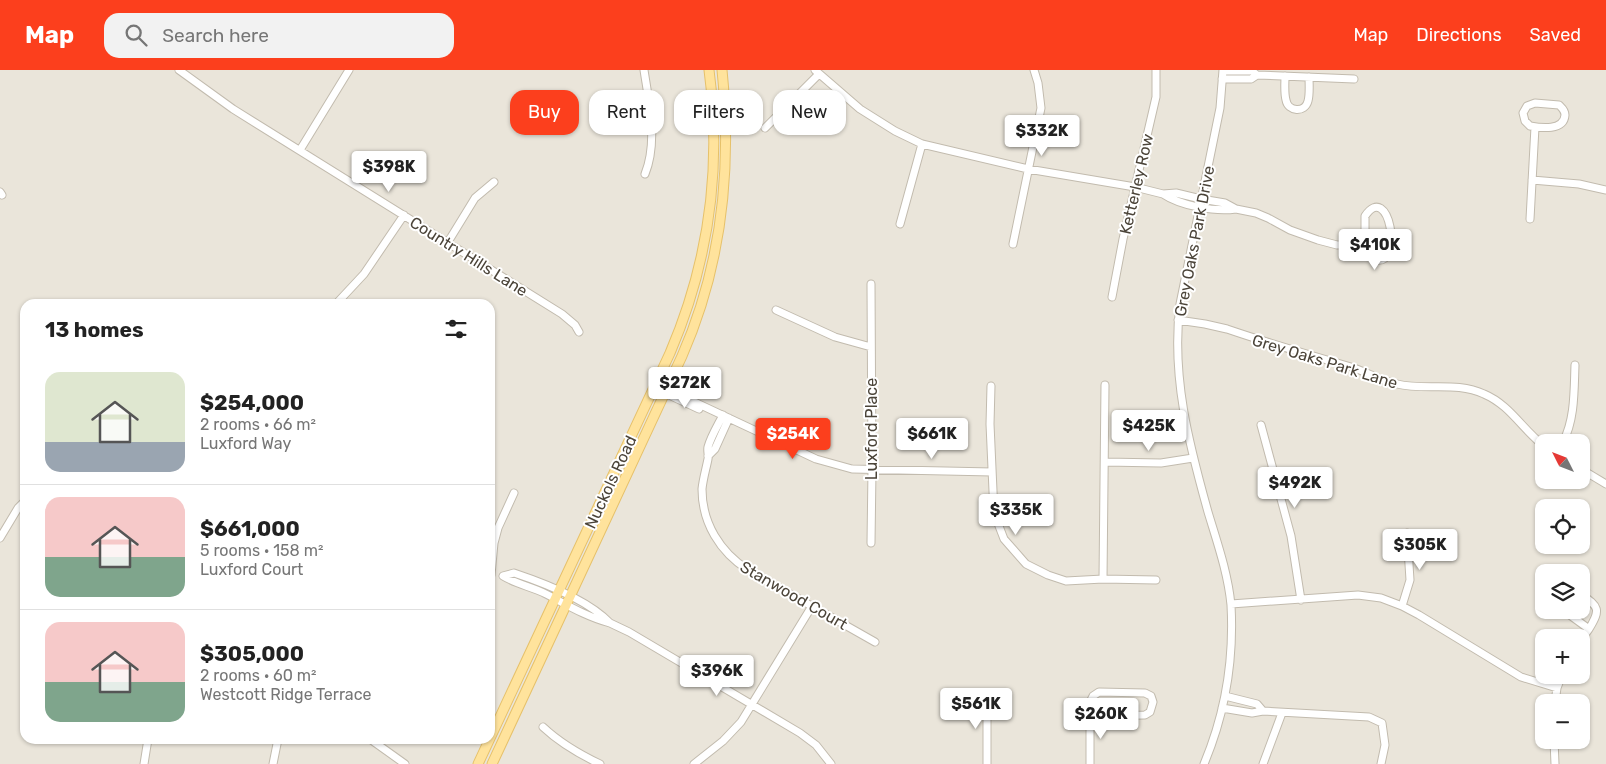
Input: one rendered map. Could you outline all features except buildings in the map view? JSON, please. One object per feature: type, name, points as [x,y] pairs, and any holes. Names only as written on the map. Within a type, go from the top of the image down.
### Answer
[{"type":"main road","name":"Nuckols Road","points":[[495,728],[656,384],[683,320],[703,254],[711,201],[714,143],[709,70]]},
{"type":"main road","name":"Nuckols Road","points":[[492,764],[667,389],[700,312],[710,278],[720,229],[725,176],[726,131],[722,70]]},
{"type":"main road","name":"Nuckols Road","points":[[478,764],[487,744]]},
{"type":"street","name":"Country Hills Lane","points":[[179,70],[233,109],[562,314],[573,323],[579,332]]},
{"type":"street","points":[[300,150],[350,70]]},
{"type":"street","points":[[644,70],[650,117],[651,144],[650,159],[645,174]]},
{"type":"street","points":[[1012,244],[1041,108],[1038,83],[1034,70]]},
{"type":"street","name":"Ketterley Row","points":[[1112,297],[1156,97],[1156,70]]},
{"type":"street","points":[[1223,70],[1252,71],[1257,74],[1285,76],[1354,79]]},
{"type":"street","name":"Grey Oaks Park Drive","points":[[1204,764],[1214,740],[1225,696],[1231,652],[1230,604],[1225,572],[1184,420],[1178,357],[1178,320],[1220,108],[1223,70]]},
{"type":"street","points":[[765,128],[817,72],[860,109],[895,131],[922,144],[1028,169],[1135,187],[1163,194],[1176,193],[1225,203],[1268,218],[1290,230],[1318,240],[1337,245],[1364,245]]},
{"type":"street","points":[[1222,79],[1251,79],[1257,74]]},
{"type":"street","points":[[1285,76],[1286,101],[1289,107],[1294,110],[1299,110],[1308,103],[1309,77]]},
{"type":"street","points":[[1536,103],[1556,104],[1564,110],[1564,120],[1557,126],[1535,127],[1530,126],[1525,120],[1523,113],[1527,106],[1536,103]]},
{"type":"street","points":[[1530,219],[1535,127]]},
{"type":"street","points":[[900,224],[922,144]]},
{"type":"street","points":[[1532,180],[1579,184],[1606,190]]},
{"type":"street","points":[[448,242],[475,198],[494,182]]},
{"type":"street","points":[[1163,194],[1171,200],[1200,207],[1225,210],[1236,208]]},
{"type":"street","points":[[1372,209],[1382,209],[1389,219],[1390,252],[1381,260],[1376,260],[1366,252],[1364,245],[1365,216],[1372,209]]},
{"type":"street","points":[[341,299],[364,274],[404,215]]},
{"type":"street","name":"Luxford Place","points":[[871,284],[871,543]]},
{"type":"street","points":[[776,310],[835,337],[871,347]]},
{"type":"street","name":"Grey Oaks Park Lane","points":[[1178,320],[1227,329],[1354,368],[1397,384],[1412,387],[1450,386],[1476,391],[1498,401],[1535,437]]},
{"type":"street","points":[[1566,434],[1572,412],[1575,365]]},
{"type":"street","points":[[656,384],[707,413],[726,417],[816,459],[852,469],[992,472]]},
{"type":"street","points":[[1103,579],[1106,462],[1105,385]]},
{"type":"street","points":[[991,386],[990,424],[994,512],[1004,540],[1026,564],[1048,575],[1066,581],[1103,579],[1156,580]]},
{"type":"street","name":"Stanwood Court","points":[[726,417],[715,449],[708,456],[704,476],[703,500],[709,525],[715,538],[722,548],[741,566],[876,642]]},
{"type":"street","points":[[1261,425],[1290,536],[1301,600]]},
{"type":"street","points":[[1106,462],[1161,463],[1193,458]]},
{"type":"street","points":[[1590,474],[1606,484]]},
{"type":"street","points":[[495,542],[514,493]]},
{"type":"street","points":[[0,538],[20,506]]},
{"type":"street","points":[[1402,606],[1410,580],[1407,533]]},
{"type":"street","points":[[495,575],[503,576],[514,573],[569,601],[597,620],[610,623],[629,632],[808,739],[816,745],[830,764]]},
{"type":"street","points":[[1230,604],[1358,595],[1381,598],[1402,606],[1522,677],[1557,688]]},
{"type":"street","points":[[1576,619],[1589,628],[1597,614],[1597,608],[1590,601]]},
{"type":"street","points":[[694,764],[734,730],[812,606]]},
{"type":"street","points":[[1556,694],[1559,684]]},
{"type":"street","points":[[1090,716],[1145,715],[1150,712],[1153,702],[1151,696],[1145,692],[1098,692],[1091,699],[1090,716],[1090,764]]},
{"type":"street","points":[[1225,696],[1257,704],[1264,711]]},
{"type":"street","points":[[987,697],[987,764]]},
{"type":"street","points":[[1222,708],[1252,713],[1264,711],[1369,717],[1382,723],[1385,745],[1381,764]]},
{"type":"street","points":[[1262,764],[1282,713]]},
{"type":"street","points":[[544,727],[569,748],[600,764]]},
{"type":"street","points":[[144,764],[147,744]]},
{"type":"street","points":[[273,764],[277,744]]},
{"type":"street","points":[[377,744],[405,764]]},
{"type":"street","points":[[1554,749],[1555,764]]},
{"type":"shaded area","points":[[0,70],[1606,70],[1606,764],[0,764]]}]
